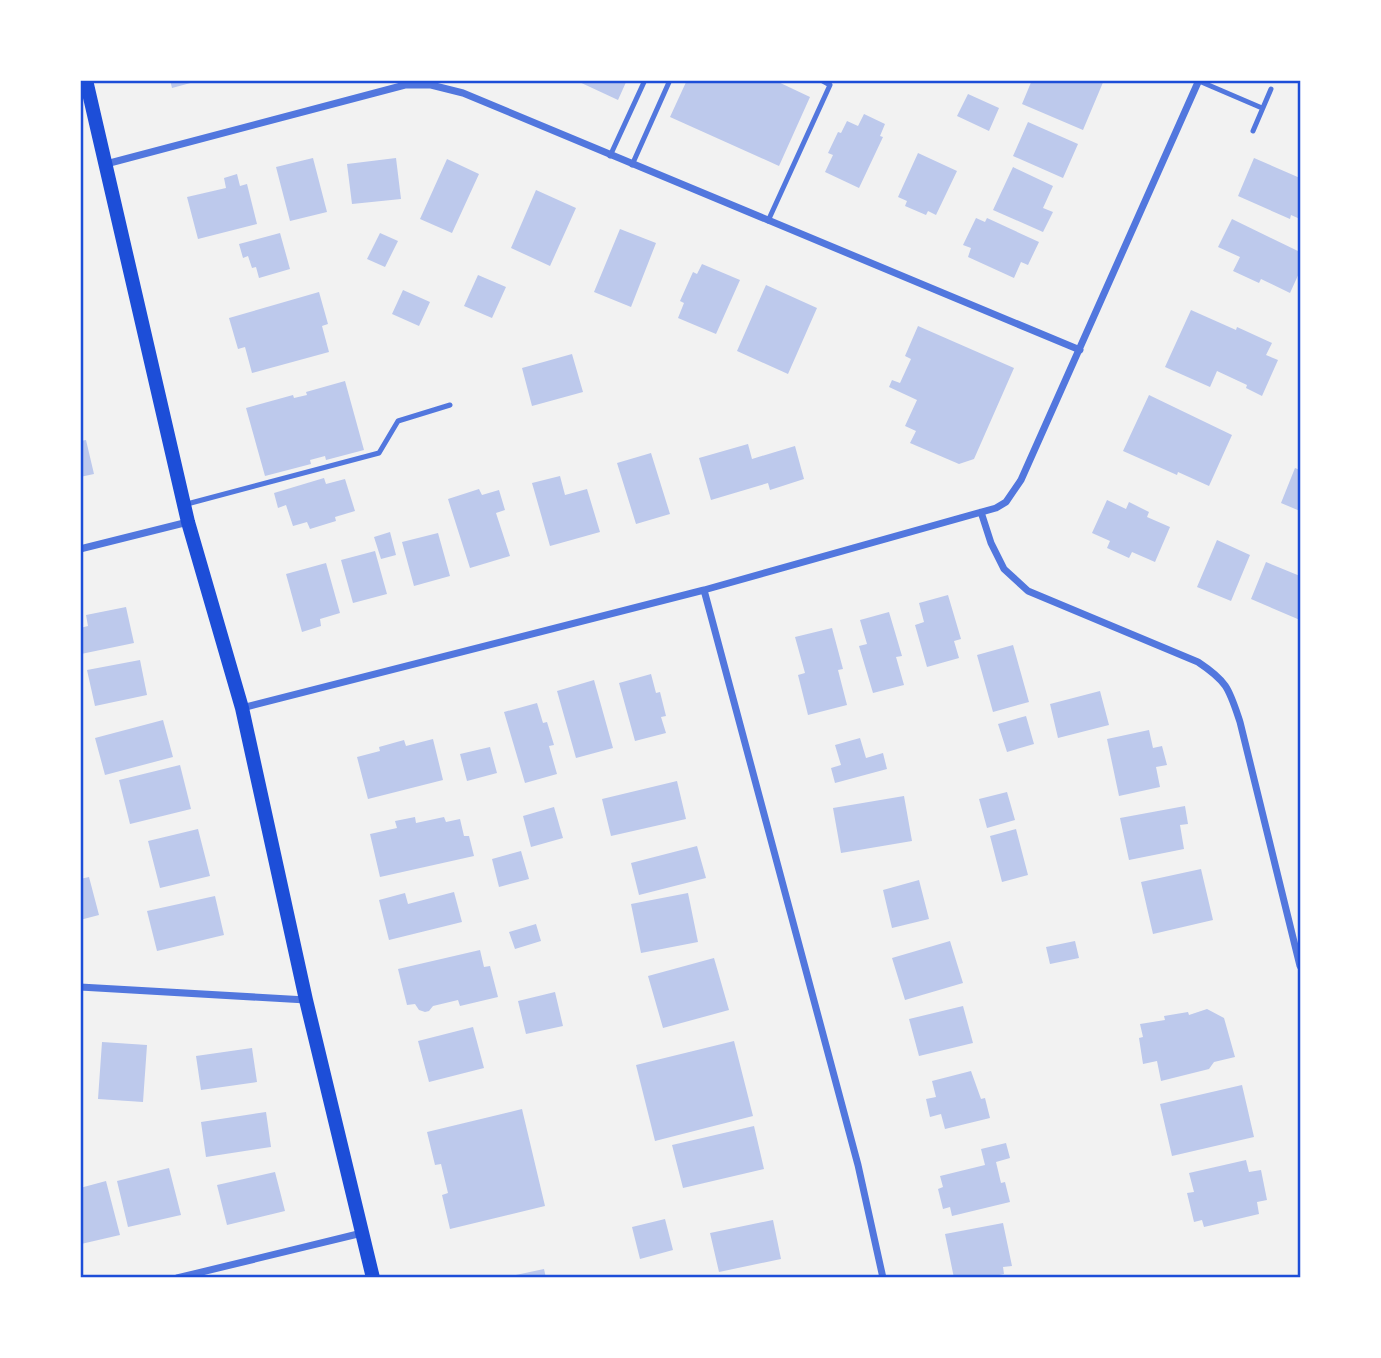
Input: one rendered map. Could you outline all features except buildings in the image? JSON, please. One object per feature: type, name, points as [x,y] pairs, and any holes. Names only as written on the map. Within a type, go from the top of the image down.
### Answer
[{"type":"main road","points":[[86,80],[188,522],[242,708],[306,1000],[373,1278]]},
{"type":"street","points":[[242,708],[704,590],[981,512],[1006,502],[1015,491],[1080,350],[1199,80]]},
{"type":"street","points":[[106,164],[405,85],[431,85],[463,93],[1080,350]]},
{"type":"street","points":[[981,512],[991,543],[1004,569],[1028,591],[1198,662],[1220,677],[1231,696],[1240,722],[1300,967]]},
{"type":"street","points":[[80,550],[188,522]]},
{"type":"street","points":[[704,590],[858,1165],[883,1278]]},
{"type":"street","points":[[80,987],[306,1000]]},
{"type":"street","points":[[177,1278],[362,1233]]},
{"type":"lane","points":[[610,156],[645,80]]},
{"type":"lane","points":[[632,164],[670,80]]},
{"type":"lane","points":[[768,221],[830,85],[821,80]]},
{"type":"lane","points":[[1199,80],[1262,108]]},
{"type":"lane","points":[[1252,131],[1271,89]]},
{"type":"lane","points":[[184,505],[379,453],[398,421],[450,405]]}]
